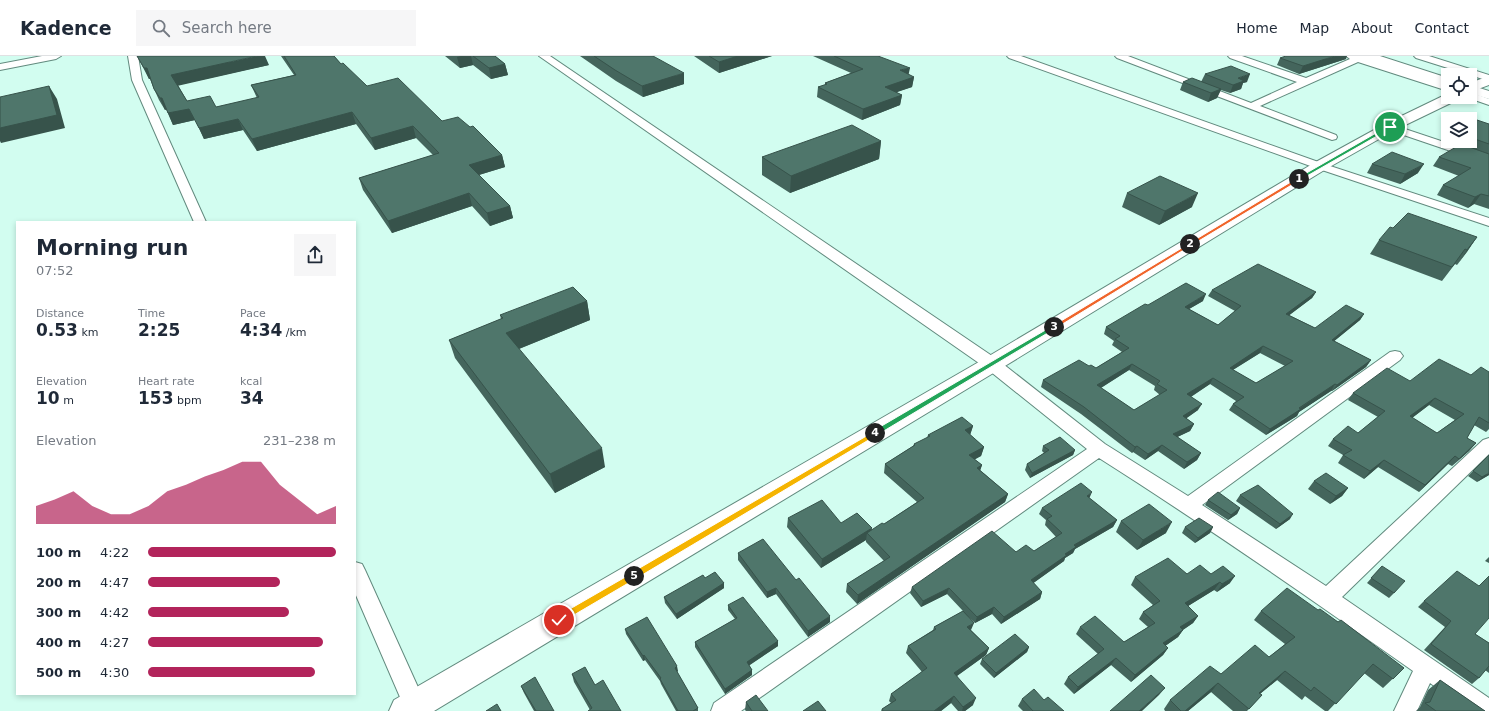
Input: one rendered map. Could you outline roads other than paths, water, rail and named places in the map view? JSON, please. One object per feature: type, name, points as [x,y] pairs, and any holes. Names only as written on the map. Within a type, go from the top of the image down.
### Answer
[{"type":"street","points":[[0,67],[56,56]]},
{"type":"street","points":[[133,56],[137,80],[200,221]]},
{"type":"street","points":[[544,56],[992,364],[1099,449],[1188,505],[1328,598],[1426,669],[1488,711]]},
{"type":"street","points":[[1012,56],[1320,166],[1489,222]]},
{"type":"street","points":[[1120,56],[1332,137]]},
{"type":"street","points":[[1233,56],[1307,82]]},
{"type":"street","points":[[1394,56],[1441,71]]},
{"type":"street","points":[[1419,56],[1480,81],[1489,95]]},
{"type":"street","points":[[1252,106],[1359,57],[1441,80]]},
{"type":"street","points":[[1359,57],[1441,86]]},
{"type":"street","points":[[1477,98],[1489,102]]},
{"type":"street","points":[[356,573],[410,708],[992,364],[1320,166],[1390,127],[1441,102]]},
{"type":"street","points":[[1390,127],[1489,161]]},
{"type":"street","points":[[1188,505],[1395,356]]},
{"type":"street","points":[[1328,598],[1489,444]]},
{"type":"street","points":[[722,711],[1099,449]]},
{"type":"street","points":[[1406,711],[1426,669]]}]
